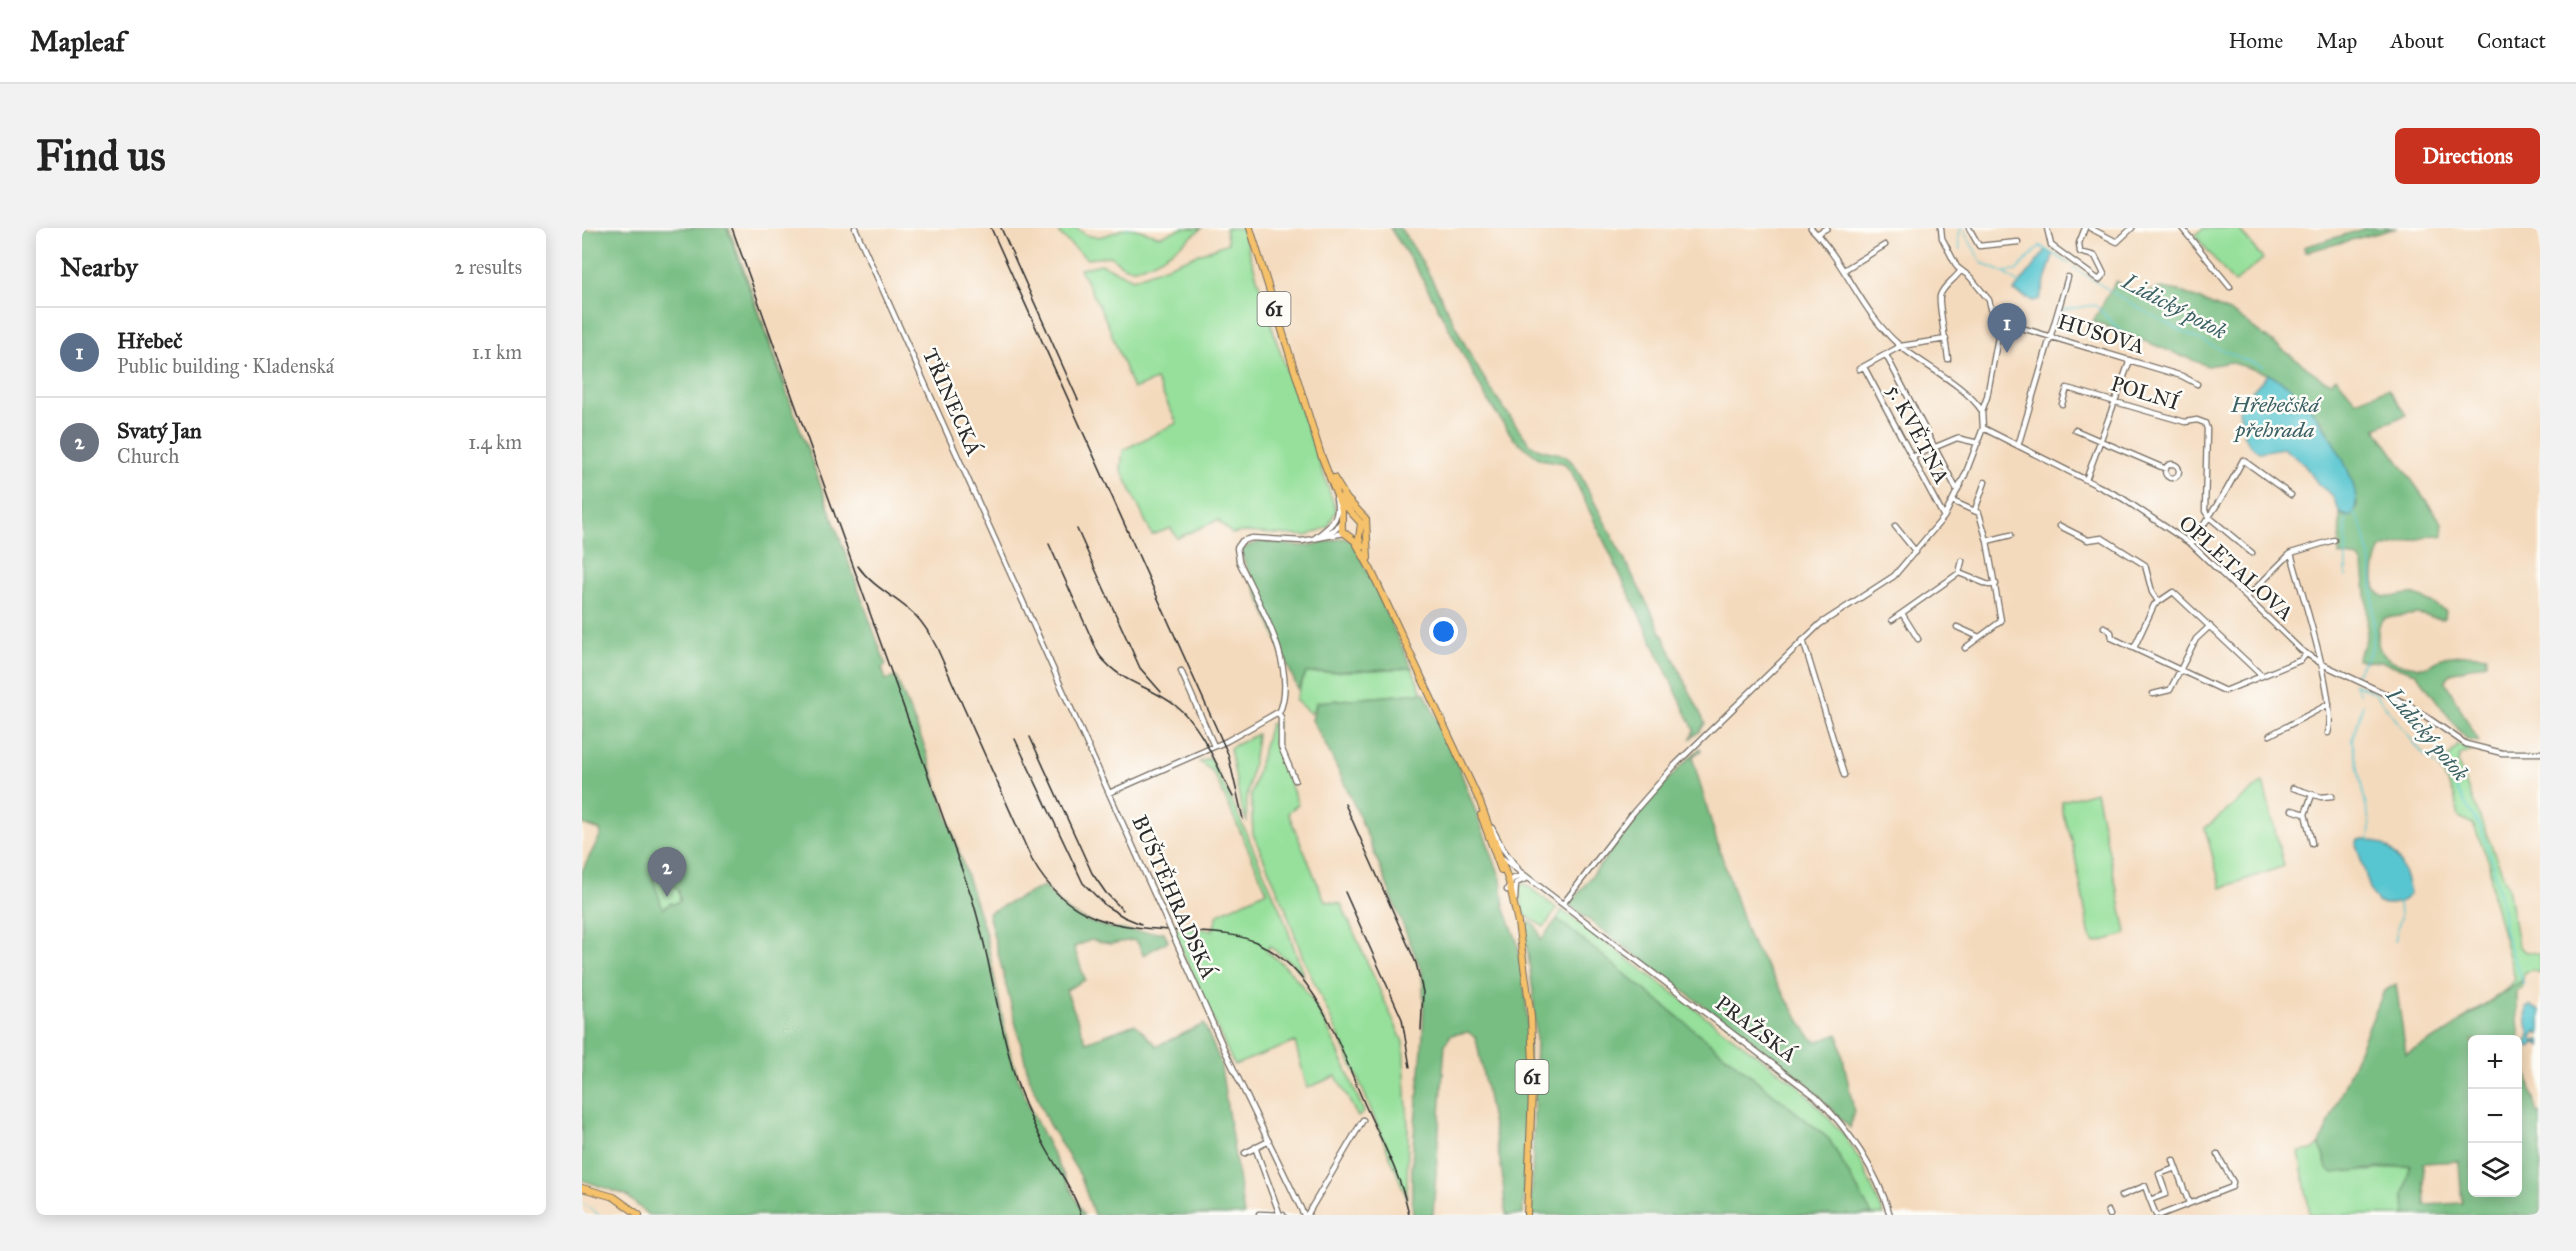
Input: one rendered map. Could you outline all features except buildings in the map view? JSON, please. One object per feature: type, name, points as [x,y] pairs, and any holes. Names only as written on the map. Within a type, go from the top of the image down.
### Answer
[{"type":"main road","name":"61","points":[[1250,228],[1309,416],[1342,509],[1342,521],[1347,534],[1371,570]]},
{"type":"main road","name":"61","points":[[1309,416],[1345,504],[1360,520],[1360,543],[1371,570],[1485,813],[1509,882],[1521,940],[1533,1041],[1527,1215]]},
{"type":"main road","name":"61","points":[[1334,478],[1347,499],[1366,519],[1366,548],[1371,570]]},
{"type":"main road","points":[[1342,521],[1353,515]]},
{"type":"main road","points":[[1347,534],[1360,531]]},
{"type":"main road","name":"61","points":[[1464,768],[1489,835],[1521,940]]},
{"type":"main road","points":[[582,1188],[614,1197],[639,1215]]},
{"type":"street","name":"TŘINECKÁ","points":[[855,228],[1018,590]]},
{"type":"street","points":[[1811,228],[1844,270],[1869,312],[1901,346],[1967,395],[1982,411]]},
{"type":"street","points":[[1817,234],[1827,228]]},
{"type":"street","points":[[1563,904],[1633,813],[1675,765],[1826,620],[1882,585],[1902,569],[1944,517],[1983,429],[1982,411],[1987,397],[1998,338],[1989,300],[1950,256],[1942,238],[1941,228]]},
{"type":"street","points":[[1969,228],[1979,246],[2018,242]]},
{"type":"street","points":[[2047,228],[2052,245],[2099,280],[2104,274],[2095,256],[2080,252],[2079,243],[2085,228]]},
{"type":"street","points":[[2090,228],[2117,242],[2132,228]]},
{"type":"street","points":[[2181,228],[2230,287]]},
{"type":"street","points":[[1844,270],[1885,245]]},
{"type":"street","points":[[1948,359],[1940,296],[1946,284],[1957,277],[1961,270]]},
{"type":"street","points":[[2018,446],[2068,277]]},
{"type":"street","name":"HUSOVA","points":[[1995,320],[2182,376],[2197,384]]},
{"type":"street","points":[[1946,339],[1901,346],[1886,355],[1957,490]]},
{"type":"street","name":"5. KVĚTNA","points":[[1886,355],[1862,368],[1944,517]]},
{"type":"street","points":[[2086,480],[2130,360]]},
{"type":"street","name":"POLNÍ","points":[[2062,404],[2067,388],[2185,422],[2197,420],[2206,424],[2205,511],[2209,517]]},
{"type":"street","name":"OPLETALOVA","points":[[1983,429],[2122,498],[2191,544],[2306,654],[2320,664],[2399,699],[2462,741],[2488,751],[2540,753]]},
{"type":"street","points":[[2075,430],[2166,469]]},
{"type":"street","points":[[1912,457],[1960,438],[1978,443]]},
{"type":"street","points":[[2191,544],[2243,460],[2291,495]]},
{"type":"street","points":[[1314,539],[1331,527],[1338,510],[1328,474]]},
{"type":"street","points":[[1975,510],[1985,482]]},
{"type":"street","points":[[1952,501],[1980,513],[1996,584],[2001,621],[1965,648]]},
{"type":"street","points":[[2209,517],[2252,553]]},
{"type":"street","points":[[1314,539],[1336,529],[1342,521]]},
{"type":"street","points":[[1895,526],[1916,552]]},
{"type":"street","points":[[2060,526],[2088,540],[2102,538],[2145,565],[2152,592],[2158,601]]},
{"type":"street","points":[[1109,793],[1214,746],[1278,713],[1282,705],[1284,681],[1282,662],[1239,561],[1237,548],[1242,541],[1252,538],[1293,541],[1347,534]]},
{"type":"street","points":[[1987,541],[2011,535]]},
{"type":"street","points":[[2247,597],[2290,553],[2334,540]]},
{"type":"street","points":[[2290,553],[2329,704],[2328,733]]},
{"type":"street","points":[[1892,620],[1903,615],[1959,573],[1962,561]]},
{"type":"street","points":[[1959,573],[1989,585],[1996,584]]},
{"type":"street","name":"BUŠTĚHRADSKÁ","points":[[1018,590],[1225,1051],[1305,1215]]},
{"type":"street","points":[[2134,648],[2154,605],[2173,592],[2262,676]]},
{"type":"street","points":[[1903,615],[1918,639]]},
{"type":"street","points":[[2153,694],[2170,690],[2196,639],[2210,626]]},
{"type":"street","points":[[1957,627],[1979,637]]},
{"type":"street","points":[[2104,627],[2111,632],[2112,638],[2225,691],[2301,660],[2306,654]]},
{"type":"street","points":[[1803,640],[1844,775]]},
{"type":"street","points":[[1181,671],[1214,746]]},
{"type":"street","points":[[2270,735],[2329,704]]},
{"type":"street","points":[[1278,713],[1281,717],[1281,747],[1295,780]]},
{"type":"street","points":[[2293,788],[2312,795],[2328,798],[2332,796]]},
{"type":"street","points":[[2312,795],[2305,814],[2313,843]]},
{"type":"street","points":[[2292,810],[2305,814]]},
{"type":"street","points":[[1485,813],[1503,849],[1526,877]]},
{"type":"street","points":[[1489,835],[1502,858],[1526,877]]},
{"type":"street","points":[[1507,890],[1509,882],[1516,876],[1526,877]]},
{"type":"street","points":[[1518,923],[1515,887],[1520,880],[1526,877]]},
{"type":"street","name":"PRAŽSKÁ","points":[[1526,877],[1816,1097],[1847,1133],[1864,1158],[1885,1199],[1890,1215]]},
{"type":"street","points":[[1305,1215],[1363,1120]]},
{"type":"street","points":[[1245,1153],[1269,1141]]},
{"type":"street","points":[[1256,1147],[1279,1215],[1260,1214]]},
{"type":"street","points":[[2121,1196],[2145,1186],[2158,1215],[2232,1187],[2233,1182],[2217,1154]]},
{"type":"street","points":[[2173,1160],[2189,1203]]},
{"type":"street","points":[[2150,1200],[2166,1194],[2159,1174],[2176,1168]]},
{"type":"green space","points":[[582,228],[587,231],[609,228],[727,228],[886,665],[882,668],[886,680],[896,677],[924,745],[985,931],[1008,1045],[1019,1081],[1031,1111],[1084,1215],[648,1215],[626,1195],[582,1180],[582,871],[601,834],[600,830],[582,824]],"holes":[[[667,872],[670,883],[679,891],[680,901],[671,903],[663,909],[653,879]]]},
{"type":"green space","points":[[727,228],[729,228],[786,386],[783,387]]},
{"type":"green space","points":[[1062,228],[1077,228],[1095,237],[1126,228],[1160,236],[1183,228],[1202,228],[1166,255],[1144,266],[1134,268],[1124,266],[1110,256],[1087,259],[1059,234]]},
{"type":"green space","points":[[1225,228],[1242,228],[1276,340],[1336,510],[1328,527],[1307,536],[1242,532],[1232,534],[1218,520],[1177,538],[1171,528],[1152,535],[1121,469],[1123,450],[1177,423],[1156,380],[1133,389],[1107,322],[1080,269],[1101,264],[1133,279],[1228,243]]},
{"type":"green space","points":[[1390,228],[1400,228],[1410,243],[1429,274],[1477,366],[1529,443],[1541,450],[1565,456],[1576,467],[1649,607],[1705,723],[1700,731],[1691,738],[1694,730],[1690,721],[1571,472],[1564,463],[1540,459],[1514,439],[1488,401],[1418,271]]},
{"type":"green space","points":[[2204,228],[2238,228],[2263,259],[2234,283],[2195,235]]},
{"type":"green space","points":[[2367,228],[2397,228],[2305,252],[2304,247]]},
{"type":"green space","points":[[2116,281],[2132,291],[2141,293],[2162,288],[2179,291],[2236,315],[2324,380],[2331,382],[2336,377],[2356,401],[2388,389],[2406,415],[2375,428],[2442,523],[2443,536],[2435,535],[2381,548],[2376,561],[2375,584],[2381,595],[2391,597],[2416,595],[2446,611],[2445,618],[2441,619],[2417,614],[2384,618],[2379,627],[2379,647],[2388,658],[2413,667],[2428,666],[2449,656],[2471,654],[2486,656],[2486,663],[2451,673],[2445,681],[2479,742],[2468,740],[2461,733],[2416,673],[2382,662],[2357,660],[2365,641],[2368,620],[2363,565],[2359,558],[2339,555],[2340,513],[2346,517],[2356,510],[2357,504],[2352,481],[2322,421],[2268,374],[2230,362],[2208,366],[2093,321]]},
{"type":"green space","points":[[1343,538],[1352,541],[1357,550],[1412,668],[1306,673],[1298,690],[1240,551],[1262,542],[1305,546]]},
{"type":"green space","points":[[1412,668],[1422,693],[1317,702],[1311,714],[1295,700],[1306,673]]},
{"type":"green space","points":[[1425,693],[1460,770],[1501,879],[1504,907],[1517,941],[1529,1041],[1523,1215],[1506,1215],[1502,1172],[1476,1038],[1468,1032],[1451,1035],[1445,1044],[1433,1215],[1413,1215],[1413,1154],[1423,1033],[1422,972],[1371,844],[1312,720],[1317,702]]},
{"type":"green space","points":[[1276,722],[1274,743],[1298,804],[1288,813],[1325,901],[1341,904],[1403,1042],[1408,1127],[1407,1198],[1358,1078],[1303,958],[1285,907],[1253,834],[1251,795],[1270,724]]},
{"type":"green space","points":[[1257,734],[1248,788],[1247,822],[1241,807],[1230,748]]},
{"type":"green space","points":[[2458,745],[2473,751],[2460,755],[2458,764],[2508,887],[2518,945],[2524,951],[2540,954],[2540,973],[2532,970],[2524,972],[2523,980],[2462,1020],[2506,990],[2515,979],[2493,897],[2489,862],[2473,824],[2459,817],[2454,795],[2440,769]]},
{"type":"green space","points":[[1700,748],[1701,751],[1694,755],[1693,760],[1749,938],[1810,1037],[1817,1042],[1838,1034],[1854,1111],[1850,1128],[1804,1081],[1569,905],[1647,804]]},
{"type":"green space","points":[[1210,758],[1283,916],[1304,977],[1294,965],[1269,946],[1266,951],[1284,965],[1299,982],[1325,1023],[1364,1112],[1358,1117],[1336,1076],[1307,1088],[1295,1042],[1234,1065],[1174,933],[1173,927],[1213,930],[1218,914],[1267,891],[1217,780],[1211,770],[1199,762]]},
{"type":"green space","points":[[2263,782],[2284,866],[2221,888],[2205,828]]},
{"type":"green space","points":[[2096,792],[2126,932],[2123,935],[2095,943],[2090,937],[2072,840],[2062,812],[2062,801]]},
{"type":"green space","points":[[667,872],[670,883],[679,891],[680,902],[673,905],[671,903],[662,909],[653,878]]},
{"type":"green space","points":[[1524,883],[1557,909],[1544,927],[1523,914],[1519,888]]},
{"type":"green space","points":[[1044,886],[1067,910],[1092,923],[1129,931],[1164,932],[1168,941],[1143,955],[1138,943],[1133,940],[1110,944],[1091,940],[1074,947],[1085,980],[1066,990],[1086,1042],[1135,1024],[1157,1046],[1204,1024],[1220,1061],[1244,1215],[1094,1215],[1080,1175],[1048,1123],[1029,1077],[988,913]]},
{"type":"green space","points":[[1562,910],[1800,1087],[1844,1135],[1862,1164],[1884,1215],[1872,1215],[1829,1139],[1557,919]]},
{"type":"green space","points":[[1557,919],[1829,1139],[1872,1215],[1531,1215],[1536,1041],[1533,992],[1524,925],[1530,922],[1533,924],[1541,940]]},
{"type":"green space","points":[[2523,980],[2522,989],[2517,991],[2520,1035],[2468,1035],[2468,1197],[2522,1197],[2522,1053],[2537,1114],[2540,1113],[2540,1215],[2405,1215],[2404,1195],[2410,1165],[2333,1173],[2327,1168],[2320,1144],[2384,991],[2396,984],[2406,1054],[2447,1032]],"holes":[[[2459,1161],[2462,1203],[2425,1205],[2423,1163]]]},
{"type":"green space","points":[[2320,1144],[2327,1168],[2369,1171],[2410,1165],[2404,1195],[2405,1215],[2310,1215],[2299,1152],[2312,1150]]},
{"type":"water","points":[[2046,250],[2053,255],[2039,300],[2033,301],[2014,291]]},
{"type":"water","name":"Hřebečská přehrada","points":[[2268,374],[2299,395],[2318,419],[2340,454],[2355,491],[2355,506],[2350,517],[2340,513],[2332,495],[2319,485],[2302,462],[2283,448],[2259,452],[2250,445],[2243,434],[2245,429],[2239,412],[2240,404]]},
{"type":"water","points":[[2364,839],[2383,845],[2396,856],[2410,892],[2405,899],[2393,904],[2379,903],[2371,892],[2356,844],[2358,840]]},
{"type":"water","points":[[2530,1006],[2540,1011],[2540,1035],[2536,1031],[2532,1037],[2535,1041],[2540,1040],[2540,1046],[2536,1042],[2531,1047],[2526,1045],[2530,1034],[2526,1008]]},
{"type":"waterway","points":[[1959,228],[1960,249]]},
{"type":"waterway","name":"Lidický potok","points":[[1962,228],[1982,263],[2002,272],[2016,271],[2040,246],[2070,264]]},
{"type":"waterway","name":"Lidický potok","points":[[2073,267],[2166,323],[2264,367]]},
{"type":"waterway","points":[[2004,273],[2020,284]]},
{"type":"waterway","points":[[2062,310],[2095,305],[2127,335],[2141,341]]},
{"type":"waterway","name":"Lidický potok","points":[[2353,511],[2363,529],[2372,568],[2374,635],[2371,651],[2355,676]]},
{"type":"waterway","points":[[2346,518],[2346,577]]},
{"type":"waterway","name":"Lidický potok","points":[[2354,683],[2375,693],[2422,753],[2447,774],[2481,829],[2492,861],[2503,911],[2504,931],[2524,985]]},
{"type":"waterway","points":[[2355,685],[2360,694]]},
{"type":"waterway","points":[[2363,704],[2352,740],[2370,825],[2369,840]]},
{"type":"waterway","points":[[2395,941],[2400,918],[2399,901]]},
{"type":"waterway","points":[[582,1203],[599,1215]]},
{"type":"railway","points":[[732,228],[971,895],[1017,1083],[1034,1126],[1070,1190],[1081,1215]]},
{"type":"railway","points":[[991,228],[1228,754],[1243,819]]},
{"type":"railway","points":[[1001,228],[1078,400]]},
{"type":"railway","points":[[1077,529],[1140,668],[1161,692]]},
{"type":"railway","points":[[1049,544],[1099,655],[1118,673],[1166,699],[1186,715],[1209,748],[1233,797]]},
{"type":"railway","points":[[858,566],[864,574],[916,616],[928,631],[1032,860],[1047,883],[1064,900],[1083,912],[1125,925],[1220,933],[1249,939],[1273,952],[1299,975],[1320,1004],[1336,1037],[1396,1173],[1409,1215]]},
{"type":"railway","points":[[1030,737],[1092,873],[1106,893],[1123,910]]},
{"type":"railway","points":[[1015,739],[1083,883],[1106,906],[1141,924]]},
{"type":"railway","points":[[1345,804],[1416,963],[1423,992],[1421,1030]]},
{"type":"railway","points":[[1345,892],[1402,1019],[1410,1067]]},
{"type":"place","name":"Hřebeč","points":[[2007,353]]},
{"type":"place","name":"Svatý Jan","points":[[667,897]]}]
